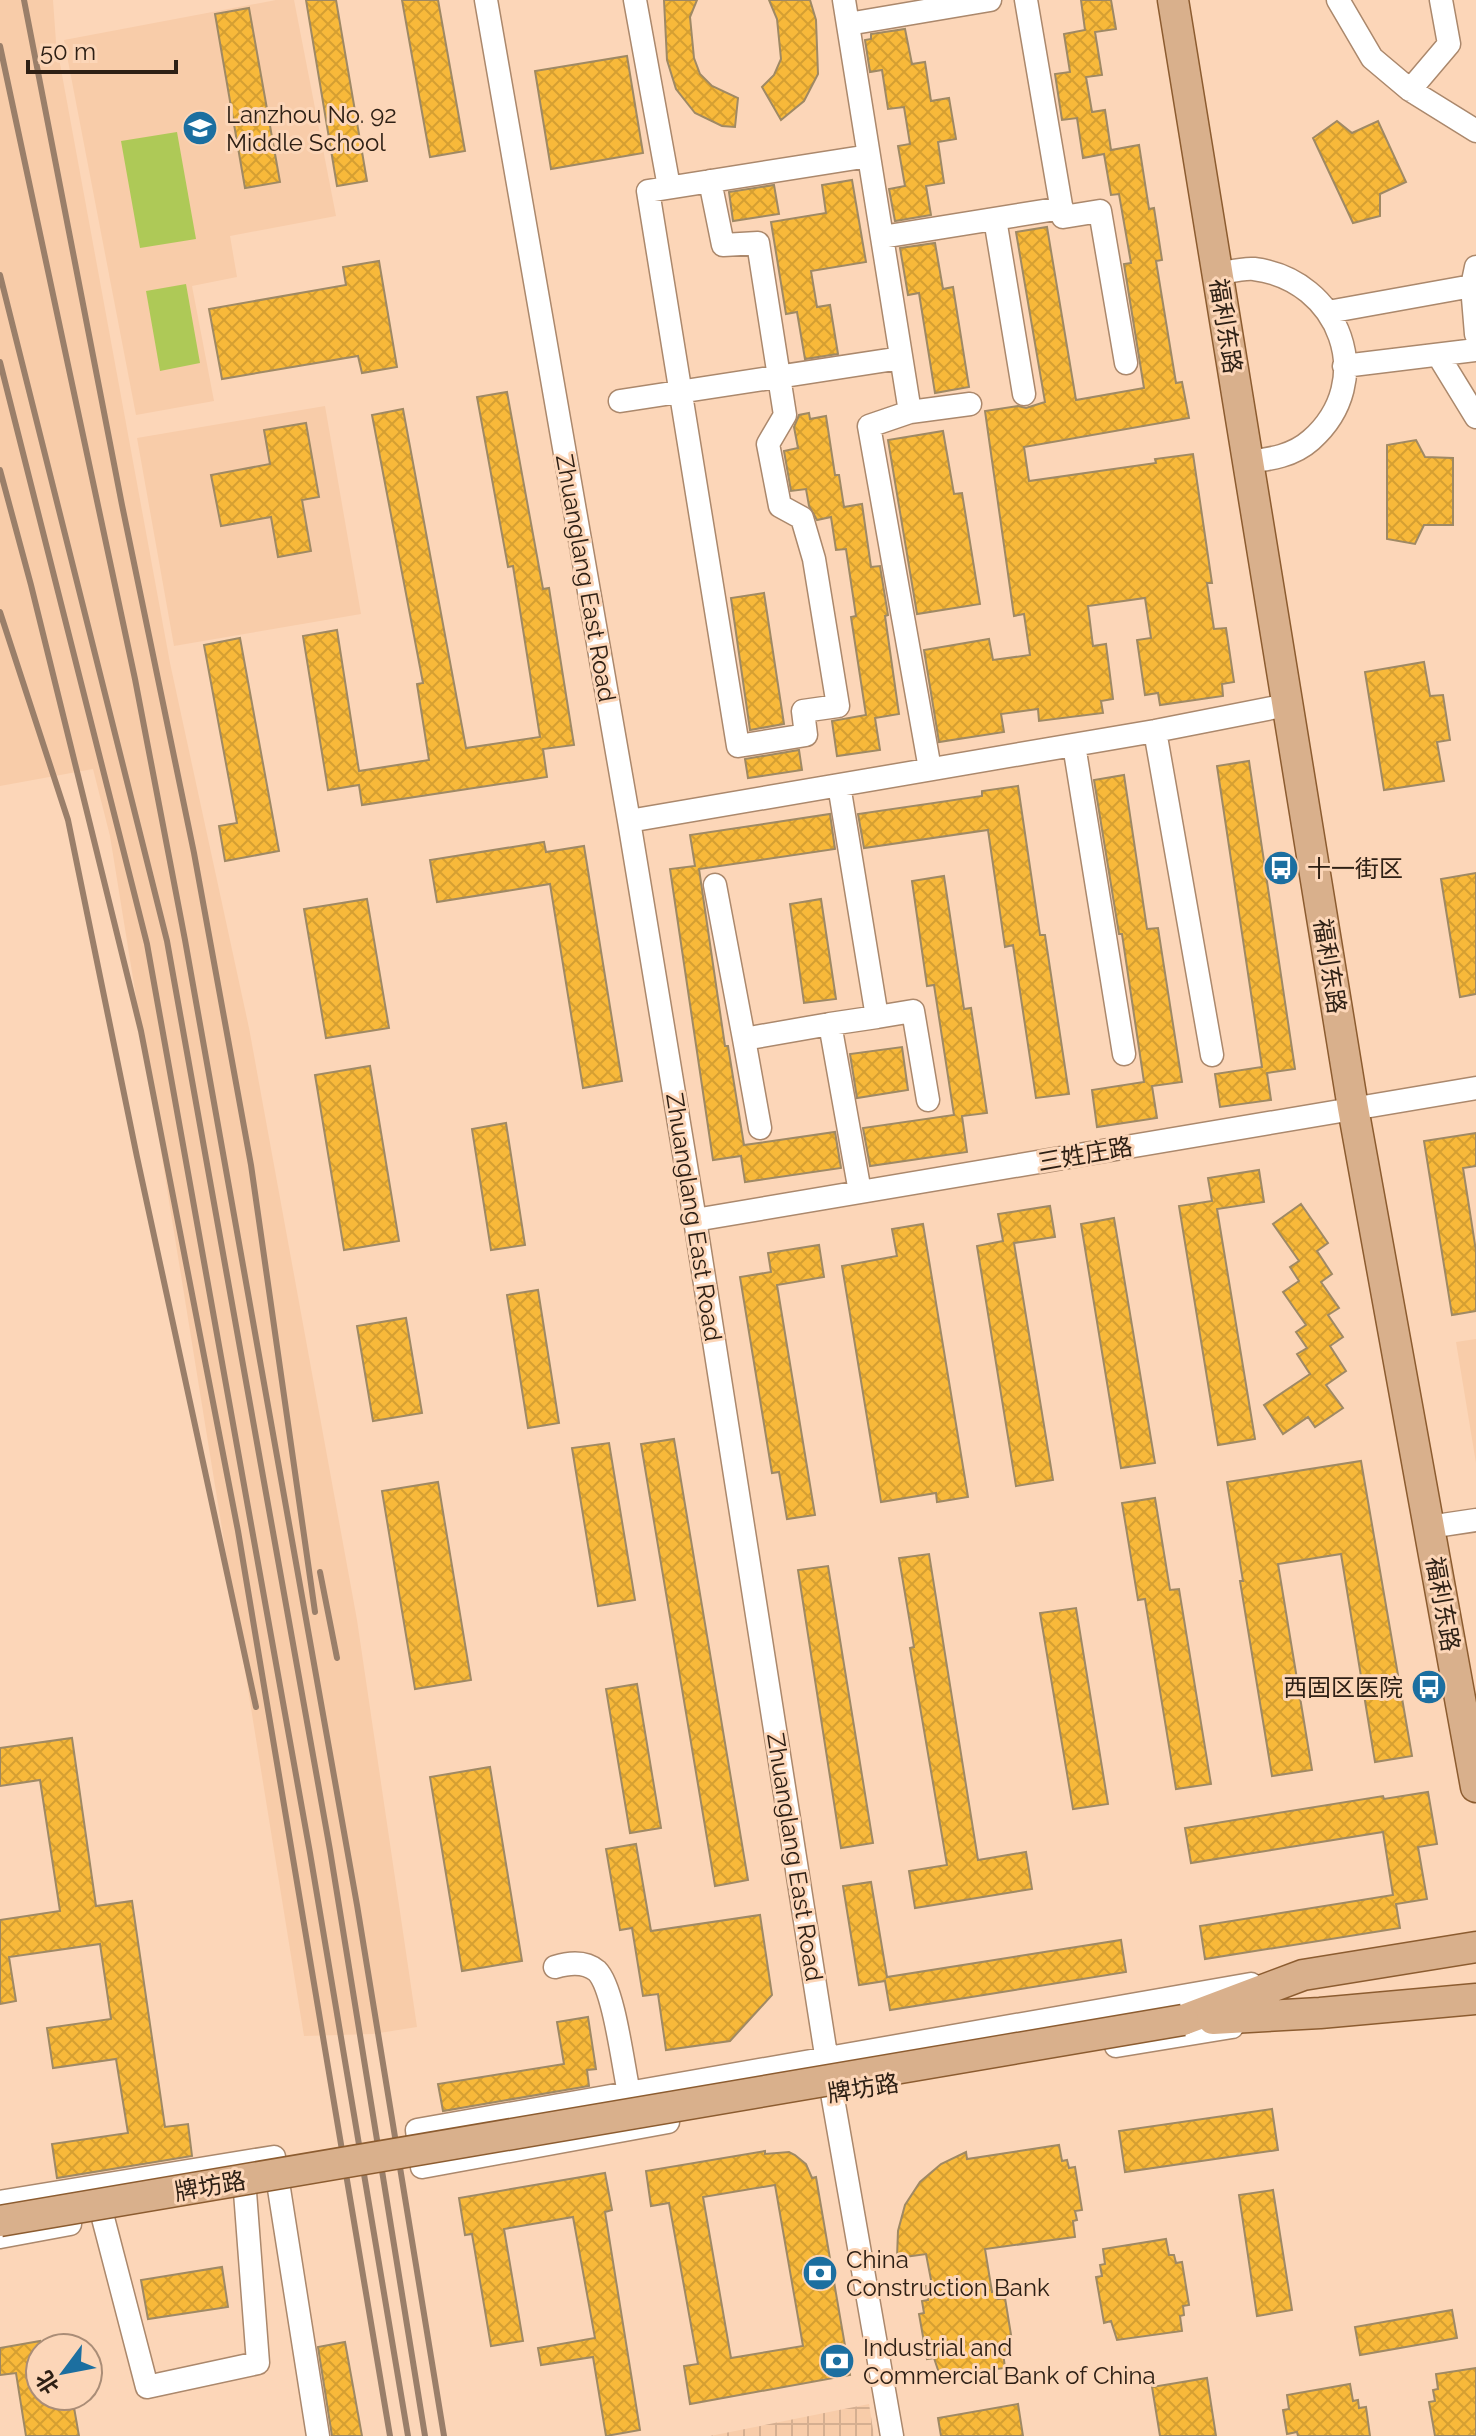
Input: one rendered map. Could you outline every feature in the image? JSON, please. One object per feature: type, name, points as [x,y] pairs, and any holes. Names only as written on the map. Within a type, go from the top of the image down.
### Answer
[{"type":"main road","name":"福利东路","points":[[1173,0],[1353,1108],[1476,1787]]},
{"type":"main road","name":"牌坊路","points":[[1183,2020],[1303,1975],[1476,1947]]},
{"type":"main road","name":"牌坊路","points":[[0,2221],[1183,2020],[1320,2013],[1476,1999]]},
{"type":"street","name":"Zhuanglang East Road","points":[[486,0],[629,821],[830,2078],[892,2436]]},
{"type":"street","points":[[635,0],[669,187]]},
{"type":"street","points":[[844,0],[910,412]]},
{"type":"street","points":[[848,24],[990,0]]},
{"type":"street","points":[[1026,0],[1063,217],[1100,211],[1126,363]]},
{"type":"street","points":[[1338,0],[1372,58],[1410,90],[1476,131]]},
{"type":"street","points":[[1410,90],[1449,44],[1441,0]]},
{"type":"street","points":[[710,181],[723,245],[758,243],[785,415],[768,444],[780,506],[802,518],[814,559],[838,706],[803,711],[806,735],[738,746],[648,191],[669,187],[869,156]]},
{"type":"street","points":[[882,237],[1062,208]]},
{"type":"street","points":[[995,219],[1024,394]]},
{"type":"street","points":[[1218,274],[1251,269],[1284,275],[1313,293],[1333,319],[1345,350],[1344,384],[1332,415],[1311,441],[1281,457],[1248,462]]},
{"type":"street","points":[[1328,312],[1474,276],[1476,334]]},
{"type":"street","points":[[1344,366],[1476,350]]},
{"type":"street","points":[[1438,355],[1476,417]]},
{"type":"street","points":[[620,401],[901,358]]},
{"type":"street","points":[[930,769],[869,426],[910,412],[970,404]]},
{"type":"street","points":[[629,821],[1155,731],[1287,705]]},
{"type":"street","points":[[1155,731],[1212,1055]]},
{"type":"street","points":[[1074,745],[1124,1054]]},
{"type":"street","points":[[839,785],[877,1017]]},
{"type":"street","points":[[715,885],[760,1128]]},
{"type":"street","points":[[744,1039],[913,1011],[928,1100]]},
{"type":"street","points":[[830,1024],[860,1192]]},
{"type":"street","name":"三姓庄路","points":[[695,1220],[1476,1088]]},
{"type":"street","points":[[1429,1527],[1476,1520]]},
{"type":"street","points":[[555,1967],[571,1962],[594,1969],[607,1984],[629,2093]]},
{"type":"street","name":"牌坊路","points":[[1303,1975],[830,2078],[422,2167],[414,2151],[417,2130],[629,2093],[830,2078],[1320,2013]]},
{"type":"street","points":[[0,2202],[274,2157],[318,2436]]},
{"type":"street","points":[[0,2221],[278,2180]]},
{"type":"street","points":[[0,2237],[245,2192],[278,2180]]},
{"type":"street","points":[[103,2218],[147,2387],[258,2363],[245,2192]]},
{"type":"shaded area","points":[[0,0],[53,0],[56,42],[170,663],[249,1028],[357,1620],[417,2027],[373,2034],[304,2036],[110,836],[93,769],[0,786]]},
{"type":"shaded area","name":"Lanzhou No. 92 Middle School","points":[[276,0],[294,0],[336,216],[230,236],[237,277],[192,286],[214,401],[136,415],[64,40]]},
{"type":"shaded area","points":[[325,406],[361,614],[174,646],[137,438]]},
{"type":"shaded area","points":[[1476,1339],[1476,1463],[1456,1342]]},
{"type":"shaded area","points":[[869,2404],[874,2436],[710,2436]]},
{"type":"green space","points":[[177,132],[196,239],[140,248],[121,141]]},
{"type":"green space","points":[[186,284],[200,363],[160,371],[146,291]]},
{"type":"building","points":[[306,0],[336,0],[367,181],[337,186]]},
{"type":"building","points":[[402,0],[438,0],[465,151],[430,157]]},
{"type":"building","points":[[664,0],[697,0],[690,17],[694,58],[700,74],[712,86],[738,98],[735,127],[722,126],[695,113],[676,89],[667,60]]},
{"type":"building","points":[[769,0],[810,0],[816,20],[818,74],[804,101],[781,120],[762,87],[774,75],[781,59],[777,19]]},
{"type":"building","points":[[1081,0],[1111,0],[1116,29],[1095,32],[1102,75],[1086,77],[1092,112],[1105,110],[1111,150],[1139,145],[1149,209],[1154,208],[1162,260],[1156,261],[1176,383],[1182,382],[1189,418],[1024,447],[1029,481],[1156,463],[1155,459],[1193,454],[1212,583],[1207,583],[1214,629],[1226,628],[1234,682],[1222,684],[1223,696],[1160,705],[1158,693],[1145,695],[1137,640],[1151,638],[1145,598],[1088,606],[1093,646],[1106,644],[1113,699],[1101,701],[1103,713],[1039,721],[1038,709],[1001,714],[1004,732],[939,742],[924,650],[989,639],[993,660],[1030,655],[1024,614],[1014,616],[985,411],[1018,406],[1026,408],[1045,402],[1016,232],[1047,227],[1076,400],[1144,388],[1124,264],[1131,263],[1119,194],[1111,195],[1104,154],[1083,158],[1077,118],[1062,120],[1055,74],[1070,72],[1064,34],[1085,30]]},
{"type":"building","points":[[249,8],[280,182],[245,188],[215,14]]},
{"type":"building","points":[[905,29],[912,64],[925,62],[931,101],[949,98],[956,139],[938,142],[944,183],[926,186],[931,215],[895,221],[889,189],[905,186],[898,146],[910,144],[904,107],[888,109],[882,70],[870,72],[865,40],[871,39],[871,34]]},
{"type":"building","points":[[627,56],[643,153],[551,169],[535,71]]},
{"type":"building","points":[[1337,121],[1352,133],[1378,121],[1406,182],[1380,194],[1380,216],[1353,223],[1313,138]]},
{"type":"building","points":[[852,180],[866,262],[811,271],[817,307],[830,305],[838,354],[805,359],[797,312],[786,314],[771,222],[826,213],[822,185]]},
{"type":"building","points":[[774,185],[779,214],[733,221],[729,192]]},
{"type":"building","points":[[935,243],[943,289],[953,287],[969,387],[935,393],[919,293],[908,295],[900,248]]},
{"type":"building","points":[[379,261],[397,367],[362,373],[358,356],[222,379],[209,309],[346,285],[343,267]]},
{"type":"building","points":[[507,392],[543,589],[549,588],[574,745],[543,749],[547,777],[362,805],[359,785],[328,790],[303,636],[337,630],[359,771],[429,760],[417,684],[423,683],[372,415],[403,409],[466,748],[540,737],[513,566],[508,567],[477,397]]},
{"type":"building","points":[[809,413],[810,419],[826,416],[835,475],[839,475],[844,507],[862,504],[871,567],[880,566],[899,714],[875,718],[880,750],[837,756],[832,721],[866,715],[851,617],[856,616],[846,549],[836,550],[831,517],[817,520],[809,506],[806,489],[791,491],[784,451],[798,448],[794,427],[799,415]]},
{"type":"building","points":[[306,423],[319,497],[302,500],[311,551],[278,557],[271,517],[221,526],[211,475],[270,464],[264,430]]},
{"type":"building","points":[[943,431],[954,494],[962,493],[980,604],[917,614],[888,440]]},
{"type":"building","points":[[1416,440],[1425,457],[1453,458],[1453,525],[1424,525],[1415,544],[1387,539],[1387,445]]},
{"type":"building","points":[[764,593],[784,724],[750,730],[731,598]]},
{"type":"building","points":[[240,638],[279,851],[225,861],[219,826],[237,823],[204,645]]},
{"type":"building","points":[[1424,662],[1430,696],[1443,695],[1450,740],[1437,742],[1444,781],[1384,790],[1365,672]]},
{"type":"building","points":[[799,750],[802,770],[748,778],[745,759]]},
{"type":"building","points":[[1249,761],[1295,1069],[1267,1073],[1271,1100],[1220,1107],[1215,1074],[1262,1067],[1217,766]]},
{"type":"building","points":[[1124,775],[1147,929],[1158,928],[1182,1082],[1152,1086],[1157,1118],[1097,1127],[1092,1090],[1144,1082],[1122,934],[1119,934],[1094,780]]},
{"type":"building","points":[[1018,786],[1040,935],[1045,935],[1069,1094],[1036,1098],[1013,945],[1005,947],[988,830],[864,848],[858,814],[982,796],[982,791]]},
{"type":"building","points":[[830,814],[835,849],[699,869],[725,1046],[728,1046],[744,1145],[835,1132],[841,1168],[745,1182],[741,1156],[713,1160],[670,869],[695,866],[690,835]]},
{"type":"building","points":[[544,842],[546,852],[584,846],[622,1081],[583,1088],[550,884],[437,902],[430,860]]},
{"type":"building","points":[[1476,873],[1476,994],[1460,997],[1441,879]]},
{"type":"building","points":[[944,876],[964,1009],[971,1008],[987,1113],[962,1116],[967,1152],[870,1166],[863,1128],[954,1115],[934,985],[927,986],[912,881]]},
{"type":"building","points":[[367,899],[389,1028],[326,1038],[304,909]]},
{"type":"building","points":[[821,899],[836,999],[804,1003],[790,904]]},
{"type":"building","points":[[902,1047],[908,1090],[857,1098],[850,1054]]},
{"type":"building","points":[[370,1066],[399,1241],[344,1250],[315,1075]]},
{"type":"building","points":[[506,1123],[525,1245],[491,1250],[472,1129]]},
{"type":"building","points":[[1476,1133],[1476,1166],[1463,1168],[1476,1251],[1476,1311],[1452,1315],[1424,1141]]},
{"type":"building","points":[[1259,1170],[1264,1202],[1217,1209],[1255,1439],[1218,1445],[1179,1206],[1212,1201],[1208,1178]]},
{"type":"building","points":[[1301,1204],[1328,1243],[1317,1251],[1332,1274],[1321,1282],[1339,1308],[1328,1315],[1343,1337],[1330,1346],[1346,1371],[1326,1385],[1343,1408],[1315,1427],[1308,1417],[1283,1434],[1264,1405],[1310,1374],[1297,1354],[1307,1348],[1296,1332],[1306,1325],[1283,1292],[1299,1281],[1290,1267],[1299,1261],[1273,1224]]},
{"type":"building","points":[[1050,1206],[1055,1237],[1014,1243],[1053,1480],[1016,1486],[977,1246],[1003,1241],[998,1214]]},
{"type":"building","points":[[1114,1218],[1155,1463],[1121,1468],[1081,1224]]},
{"type":"building","points":[[923,1224],[968,1497],[937,1502],[936,1493],[881,1502],[842,1266],[897,1256],[892,1229]]},
{"type":"building","points":[[819,1245],[824,1277],[777,1285],[815,1515],[787,1519],[779,1472],[772,1473],[740,1277],[771,1272],[768,1253]]},
{"type":"building","points":[[538,1290],[559,1423],[528,1428],[507,1295]]},
{"type":"building","points":[[406,1318],[422,1413],[373,1421],[357,1326]]},
{"type":"building","points":[[674,1439],[748,1880],[715,1886],[641,1444]]},
{"type":"building","points":[[609,1443],[635,1600],[598,1606],[572,1448]]},
{"type":"building","points":[[1361,1461],[1412,1756],[1375,1762],[1341,1554],[1278,1564],[1312,1770],[1272,1776],[1227,1482]]},
{"type":"building","points":[[438,1482],[471,1680],[415,1689],[382,1491]]},
{"type":"building","points":[[1155,1498],[1170,1590],[1179,1589],[1211,1784],[1176,1789],[1145,1599],[1138,1600],[1122,1503]]},
{"type":"building","points":[[929,1554],[978,1860],[1026,1852],[1032,1889],[915,1908],[909,1871],[947,1865],[910,1648],[914,1647],[899,1558]]},
{"type":"building","points":[[828,1566],[873,1843],[841,1848],[798,1570]]},
{"type":"building","points":[[1076,1608],[1108,1804],[1073,1809],[1040,1613]]},
{"type":"building","points":[[637,1684],[661,1828],[630,1833],[606,1689]]},
{"type":"building","points":[[72,1738],[96,1906],[132,1901],[165,2127],[188,2124],[192,2156],[57,2178],[52,2144],[128,2133],[116,2059],[53,2068],[47,2028],[111,2019],[100,1944],[9,1957],[16,2001],[0,2004],[0,1920],[60,1911],[40,1780],[0,1786],[0,1748]]},
{"type":"building","points":[[490,1767],[522,1961],[462,1971],[430,1777]]},
{"type":"building","points":[[1428,1792],[1437,1844],[1418,1847],[1427,1899],[1396,1904],[1400,1928],[1205,1959],[1200,1926],[1393,1895],[1383,1832],[1191,1863],[1185,1828],[1383,1796],[1384,1799]]},
{"type":"building","points":[[636,1844],[651,1931],[760,1915],[772,1995],[730,2041],[666,2050],[658,1994],[643,1996],[632,1928],[620,1930],[606,1849]]},
{"type":"building","points":[[871,1882],[887,1977],[1121,1940],[1126,1972],[890,2010],[885,1981],[859,1985],[843,1886]]},
{"type":"building","points":[[588,2017],[596,2069],[587,2070],[589,2086],[443,2111],[438,2084],[564,2064],[557,2022]]},
{"type":"building","points":[[1272,2109],[1278,2150],[1125,2172],[1119,2131]]},
{"type":"building","points":[[1059,2145],[1062,2161],[1067,2160],[1069,2168],[1075,2167],[1082,2210],[1075,2211],[1075,2237],[985,2249],[992,2292],[997,2291],[998,2299],[1005,2298],[1012,2341],[1005,2342],[1005,2368],[940,2376],[934,2358],[927,2359],[919,2314],[924,2313],[922,2301],[928,2300],[926,2286],[932,2285],[926,2254],[897,2258],[898,2231],[905,2205],[920,2182],[941,2164],[966,2152],[967,2159]]},
{"type":"building","points":[[765,2151],[765,2154],[789,2152],[806,2164],[812,2178],[816,2177],[850,2375],[690,2404],[684,2366],[698,2364],[669,2203],[651,2206],[646,2171]],"holes":[[[775,2185],[803,2346],[731,2358],[703,2197]]]},
{"type":"building","points":[[605,2173],[612,2210],[605,2212],[640,2430],[606,2436],[593,2357],[541,2365],[538,2348],[595,2338],[573,2217],[504,2229],[523,2341],[491,2346],[472,2234],[465,2235],[459,2198]]},
{"type":"building","points":[[1273,2190],[1292,2310],[1257,2316],[1239,2195]]},
{"type":"building","points":[[1166,2239],[1169,2255],[1174,2255],[1176,2263],[1182,2262],[1189,2305],[1183,2306],[1184,2315],[1180,2316],[1182,2331],[1117,2340],[1111,2321],[1104,2323],[1096,2277],[1102,2276],[1100,2265],[1105,2264],[1103,2249]]},
{"type":"building","points":[[222,2267],[228,2307],[148,2319],[141,2280]]},
{"type":"building","points":[[1452,2310],[1457,2338],[1360,2355],[1355,2327]]},
{"type":"building","points":[[345,2342],[362,2436],[332,2436],[318,2347]]},
{"type":"building","points":[[24,2344],[24,2412],[75,2412],[79,2436],[26,2436],[16,2373],[0,2375],[0,2348]]},
{"type":"building","points":[[1476,2368],[1476,2436],[1435,2436],[1429,2402],[1435,2401],[1433,2390],[1438,2389],[1436,2374]]},
{"type":"building","points":[[1207,2378],[1216,2436],[1160,2436],[1152,2387]]},
{"type":"building","points":[[1350,2384],[1353,2401],[1358,2400],[1359,2408],[1366,2407],[1370,2436],[1287,2434],[1283,2410],[1289,2409],[1287,2395]]},
{"type":"building","points":[[1018,2404],[1023,2436],[941,2436],[938,2418]]},
{"type":"railway","points":[[24,0],[122,505],[194,853],[251,1165],[315,1612]]},
{"type":"railway","points":[[0,46],[135,679],[185,940],[357,1905],[444,2436]]},
{"type":"railway","points":[[0,275],[167,941],[330,1850],[425,2436]]},
{"type":"railway","points":[[0,362],[147,944],[310,1853],[408,2436]]},
{"type":"railway","points":[[0,470],[141,1031],[238,1531],[390,2436]]},
{"type":"railway","points":[[0,612],[68,820],[256,1707]]},
{"type":"railway","points":[[320,1572],[337,1658]]},
{"type":"place","name":"Lanzhou No. 92 Middle School","points":[[200,128]]},
{"type":"place","name":"十一街区","points":[[1281,868]]},
{"type":"place","name":"西固区医院","points":[[1429,1687]]},
{"type":"place","name":"China Construction Bank","points":[[820,2273]]},
{"type":"place","name":"Industrial and Commercial Bank of China","points":[[837,2361]]}]
